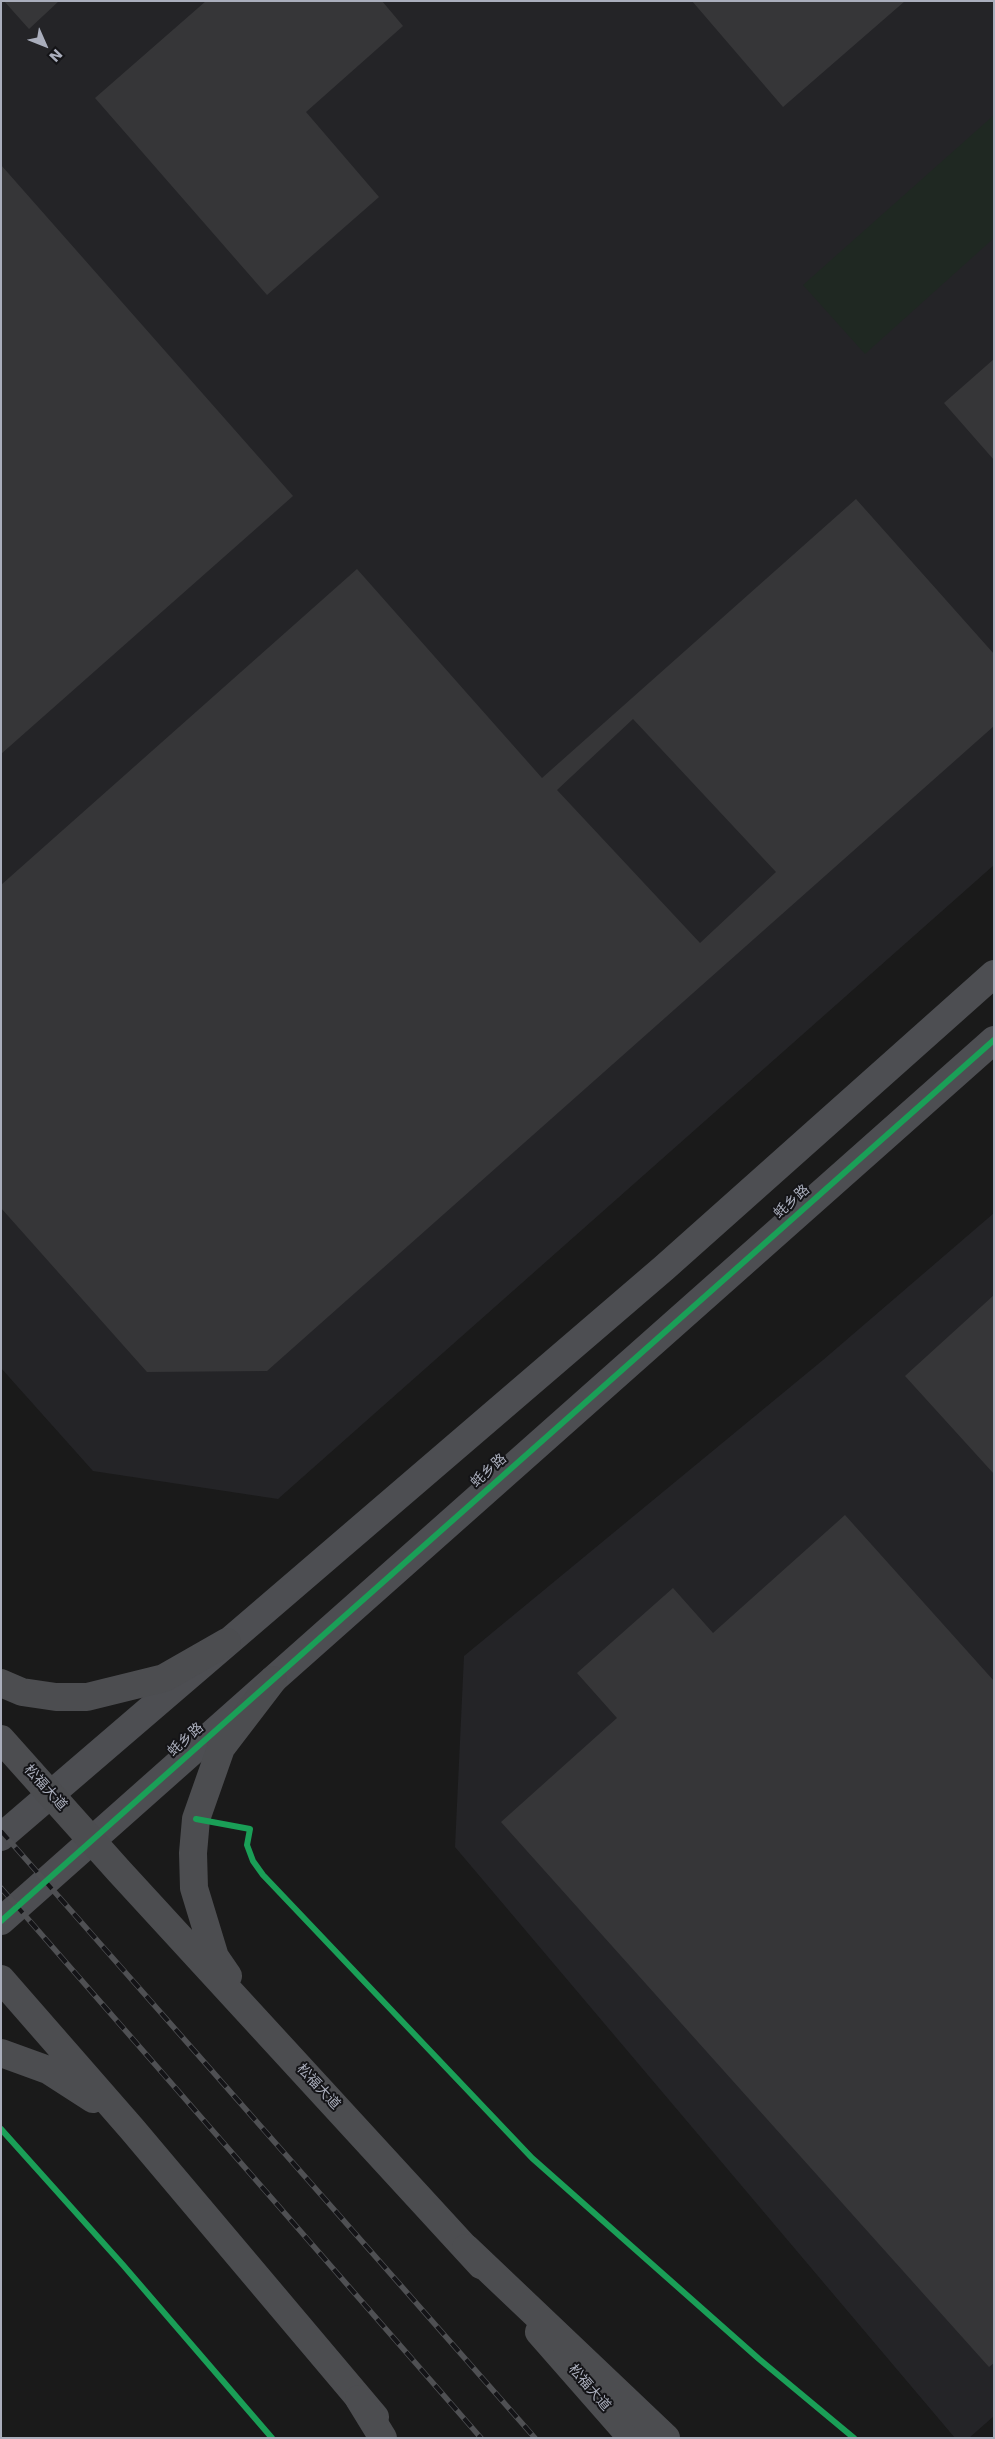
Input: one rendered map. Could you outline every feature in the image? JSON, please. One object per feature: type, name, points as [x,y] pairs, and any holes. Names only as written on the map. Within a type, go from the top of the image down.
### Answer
[{"type":"main road","points":[[1,1683],[22,1692],[56,1697],[87,1697],[164,1678],[227,1642]]},
{"type":"main road","points":[[257,2021],[215,1957],[194,1888],[193,1853],[196,1819],[221,1748],[273,1680]]},
{"type":"main road","name":"松福大道","points":[[1,1739],[92,1841],[466,2248],[632,2438]]},
{"type":"main road","points":[[1,1979],[132,2129],[394,2438]]},
{"type":"main road","points":[[1,2053],[48,2070],[76,2086],[132,2129]]},
{"type":"main road","points":[[466,2248],[666,2438]]},
{"type":"main road","points":[[359,2399],[382,2438]]},
{"type":"street","points":[[1,1837],[664,1268],[994,974]]},
{"type":"street","name":"蚝乡路","points":[[1,1922],[994,1040]]},
{"type":"shaded area","points":[[1,1],[994,1],[994,865],[278,1499],[93,1471],[1,1368]]},
{"type":"shaded area","points":[[994,115],[994,238],[865,354],[803,285]]},
{"type":"shaded area","points":[[994,1213],[994,2416],[969,2438],[955,2438],[455,1847],[464,1656],[823,1360]]},
{"type":"building","points":[[4,1],[59,1],[29,29]]},
{"type":"building","points":[[206,1],[382,1],[403,26],[306,112],[379,197],[267,295],[95,98]]},
{"type":"building","points":[[692,1],[905,1],[783,107]]},
{"type":"building","points":[[1,165],[293,496],[1,754]]},
{"type":"building","points":[[994,359],[994,460],[944,403]]},
{"type":"building","points":[[856,499],[994,654],[994,726],[267,1371],[147,1372],[1,1208],[1,885],[357,569],[542,778]],"holes":[[[633,719],[776,872],[700,943],[557,790]]]},
{"type":"building","points":[[994,1295],[994,1474],[905,1376]]},
{"type":"building","points":[[845,1515],[994,1681],[994,2363],[989,2367],[501,1822],[617,1718],[577,1673],[673,1588],[713,1633]]},
{"type":"railway","points":[[1,1831],[535,2438]]},
{"type":"railway","points":[[1,1888],[481,2438]]},
{"type":"cycle path","points":[[1,1921],[994,1040]]},
{"type":"cycle path","points":[[196,1819],[250,1829],[247,1845],[253,1861],[263,1875],[532,2158],[759,2359],[854,2438]]},
{"type":"cycle path","points":[[1,2129],[123,2265],[272,2438]]}]
